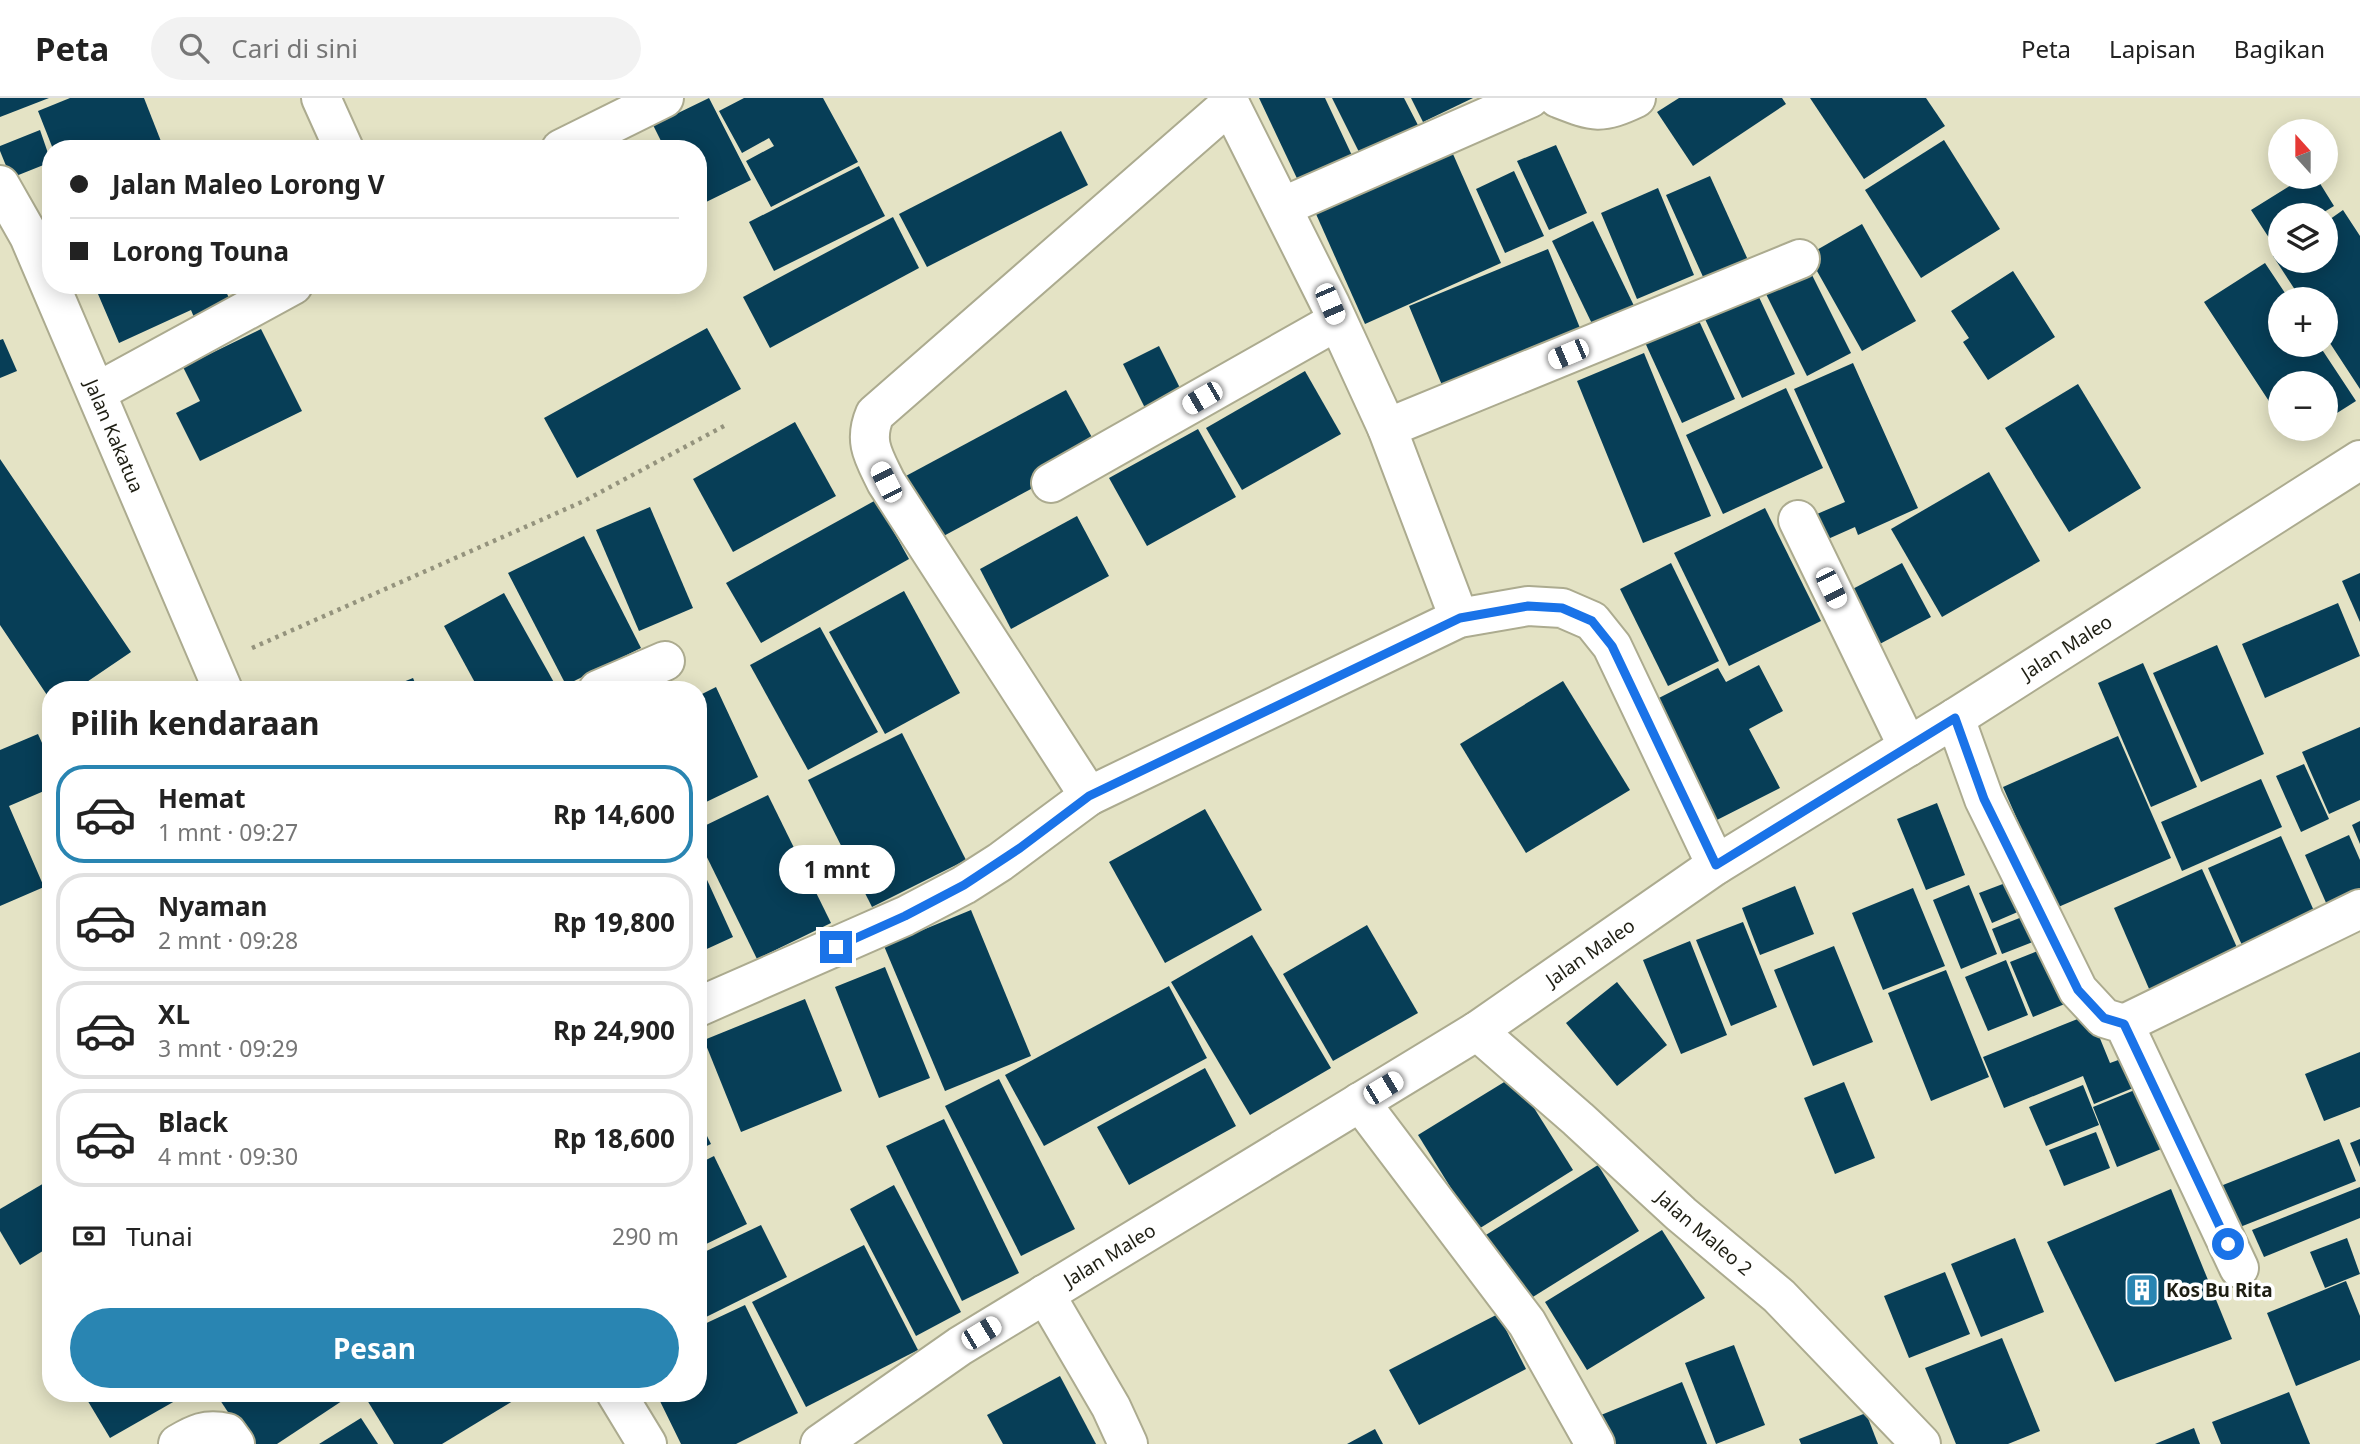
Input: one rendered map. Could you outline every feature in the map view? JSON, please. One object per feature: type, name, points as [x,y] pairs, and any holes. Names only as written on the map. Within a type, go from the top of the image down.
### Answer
[{"type":"street","points":[[321,98],[340,140]]},
{"type":"street","points":[[579,140],[664,98]]},
{"type":"street","points":[[1282,207],[1530,98]]},
{"type":"street","points":[[1558,98],[1596,111],[1616,108],[1636,98]]},
{"type":"street","points":[[1089,796],[886,482],[873,456],[869,433],[876,414],[1228,101],[1282,207],[1387,428],[1460,618]]},
{"type":"street","name":"Jalan Kakatua","points":[[0,184],[42,266]]},
{"type":"street","points":[[1387,428],[1800,258]]},
{"type":"street","name":"Jalan Kakatua","points":[[54,294],[218,678]]},
{"type":"street","points":[[97,392],[277,294]]},
{"type":"street","points":[[1051,483],[1337,321]]},
{"type":"street","name":"Jalan Maleo","points":[[820,1444],[960,1346],[1477,1031],[1716,865],[1955,718],[2360,460]]},
{"type":"street","points":[[1798,520],[1908,747]]},
{"type":"street","points":[[707,1003],[905,916],[954,890],[1020,848],[1089,796],[1460,618],[1528,606],[1562,608],[1592,621],[1612,646],[1716,865]]},
{"type":"street","points":[[620,681],[665,662]]},
{"type":"street","points":[[1955,718],[1984,799],[2078,990],[2104,1018],[2124,1024],[2360,909]]},
{"type":"street","points":[[2124,1024],[2239,1268]]},
{"type":"street","name":"Jalan Maleo 2","points":[[1477,1031],[1681,1214],[1779,1296],[1922,1444]]},
{"type":"street","points":[[1360,1102],[1527,1322],[1595,1444]]},
{"type":"street","points":[[1045,1294],[1111,1407],[1128,1444]]},
{"type":"street","points":[[621,1402],[647,1444]]},
{"type":"street","points":[[178,1444],[198,1432],[211,1430],[227,1433],[234,1444]]},
{"type":"path","points":[[218,678],[584,500],[724,426]]},
{"type":"building","points":[[0,98],[49,98],[0,117]]},
{"type":"building","points":[[70,98],[144,98],[160,140],[49,140],[38,111]]},
{"type":"building","points":[[709,98],[751,180],[707,202],[707,140],[660,140],[649,117],[670,107],[674,115]]},
{"type":"building","points":[[744,98],[823,98],[858,162],[771,207],[746,161],[774,146],[769,138],[742,153],[719,111]]},
{"type":"building","points":[[1259,98],[1325,98],[1356,164],[1302,189]]},
{"type":"building","points":[[1332,98],[1404,98],[1421,131],[1363,160]]},
{"type":"building","points":[[1411,98],[1473,98],[1423,122]]},
{"type":"building","points":[[1679,98],[1782,98],[1786,104],[1693,166],[1657,112]]},
{"type":"building","points":[[1810,98],[1926,98],[1945,126],[1864,179]]},
{"type":"building","points":[[40,130],[43,140],[42,166],[11,178],[0,146]]},
{"type":"building","points":[[1061,131],[1088,185],[927,267],[899,214]]},
{"type":"building","points":[[1944,140],[2000,229],[1921,278],[1865,190]]},
{"type":"building","points":[[1449,145],[1501,263],[1365,324],[1312,205]]},
{"type":"building","points":[[1556,145],[1587,213],[1549,230],[1517,161]]},
{"type":"building","points":[[859,166],[885,216],[774,271],[749,222]]},
{"type":"building","points":[[1514,171],[1544,236],[1505,253],[1476,189]]},
{"type":"building","points":[[1710,176],[1748,260],[1704,279],[1666,195]]},
{"type":"building","points":[[1658,188],[1694,275],[1637,299],[1601,213]]},
{"type":"building","points":[[2285,189],[2323,189],[2332,203],[2268,203],[2268,236],[2251,210]]},
{"type":"building","points":[[2343,210],[2360,236],[2360,389],[2338,355],[2338,287],[2293,287],[2284,273],[2338,273],[2338,214]]},
{"type":"building","points":[[893,217],[919,268],[770,348],[743,297]]},
{"type":"building","points":[[1593,221],[1637,312],[1596,332],[1552,241]]},
{"type":"building","points":[[1862,224],[1916,321],[1862,351],[1808,255]]},
{"type":"building","points":[[1548,249],[1582,333],[1444,390],[1409,306]]},
{"type":"building","points":[[2265,263],[2268,273],[2272,273],[2281,287],[2268,287],[2268,357],[2327,357],[2336,371],[2268,371],[2268,400],[2204,302]]},
{"type":"building","points":[[1808,267],[1851,353],[1807,376],[1764,290]]},
{"type":"building","points":[[2013,271],[2055,337],[1988,380],[1963,342],[1969,338],[1951,311]]},
{"type":"building","points":[[98,294],[227,294],[235,311],[198,327],[191,310],[119,343]]},
{"type":"building","points":[[1758,295],[1795,374],[1742,398],[1705,319]]},
{"type":"building","points":[[1695,312],[1735,399],[1682,423],[1642,336]]},
{"type":"building","points":[[707,328],[741,389],[577,478],[544,418]]},
{"type":"building","points":[[261,329],[302,411],[200,461],[176,413],[200,401],[183,367]]},
{"type":"building","points":[[3,339],[17,371],[0,378],[0,340]]},
{"type":"building","points":[[1159,346],[1190,408],[1154,426],[1123,364]]},
{"type":"building","points":[[1644,353],[1711,516],[1643,543],[1577,381]]},
{"type":"building","points":[[1853,363],[1918,508],[1858,535],[1855,527],[1828,539],[1817,514],[1845,502],[1794,389]]},
{"type":"building","points":[[1305,371],[1341,434],[1242,490],[1206,428]]},
{"type":"building","points":[[2338,374],[2356,401],[2338,412]]},
{"type":"building","points":[[2078,384],[2141,488],[2069,532],[2005,428]]},
{"type":"building","points":[[1786,388],[1823,468],[1723,514],[1686,435]]},
{"type":"building","points":[[1066,390],[1100,452],[938,539],[904,477]]},
{"type":"building","points":[[795,422],[836,496],[733,552],[693,479]]},
{"type":"building","points":[[1198,429],[1236,497],[1147,546],[1109,478]]},
{"type":"building","points":[[0,459],[131,652],[88,681],[42,681],[42,688],[0,625]]},
{"type":"building","points":[[1989,472],[2040,561],[1942,617],[1891,529]]},
{"type":"building","points":[[876,500],[909,559],[761,643],[726,583]]},
{"type":"building","points":[[650,507],[693,608],[639,631],[596,530]]},
{"type":"building","points":[[1765,508],[1821,621],[1729,666],[1674,553]]},
{"type":"building","points":[[1077,516],[1109,576],[1011,629],[980,569]]},
{"type":"building","points":[[584,536],[641,648],[574,681],[564,681],[508,573]]},
{"type":"building","points":[[1671,563],[1719,661],[1668,686],[1620,589]]},
{"type":"building","points":[[1902,563],[1931,617],[1874,647],[1845,593]]},
{"type":"building","points":[[2360,573],[2360,622],[2342,581]]},
{"type":"building","points":[[904,591],[960,693],[885,734],[829,632]]},
{"type":"building","points":[[504,593],[553,681],[474,681],[444,626]]},
{"type":"building","points":[[2338,603],[2360,656],[2265,698],[2242,644]]},
{"type":"building","points":[[820,627],[878,732],[808,770],[750,665]]},
{"type":"building","points":[[2217,645],[2264,754],[2201,782],[2153,673]]},
{"type":"building","points":[[2143,663],[2197,787],[2151,807],[2098,683]]},
{"type":"building","points":[[1759,665],[1783,711],[1749,729],[1780,788],[1711,823],[1649,703],[1718,668],[1726,682]]},
{"type":"building","points":[[1563,681],[1630,790],[1526,853],[1460,744]]},
{"type":"building","points":[[716,687],[758,777],[707,802],[707,692]]},
{"type":"building","points":[[2360,727],[2360,800],[2329,814],[2302,752]]},
{"type":"building","points":[[902,733],[966,860],[872,907],[808,780]]},
{"type":"building","points":[[38,734],[42,743],[42,792],[9,806],[42,888],[0,906],[0,750]]},
{"type":"building","points":[[2118,736],[2171,858],[2056,908],[2003,787]]},
{"type":"building","points":[[2304,764],[2329,819],[2301,832],[2276,776]]},
{"type":"building","points":[[2261,779],[2282,827],[2182,871],[2161,822]]},
{"type":"building","points":[[768,795],[831,923],[757,959],[707,857],[707,825]]},
{"type":"building","points":[[1937,803],[1965,875],[1926,890],[1897,819]]},
{"type":"building","points":[[1205,809],[1262,910],[1165,963],[1109,862]]},
{"type":"building","points":[[2360,821],[2360,844],[2352,825]]},
{"type":"building","points":[[2349,835],[2360,860],[2360,891],[2327,905],[2305,855]]},
{"type":"building","points":[[2281,836],[2318,920],[2245,952],[2208,868]]},
{"type":"building","points":[[2202,869],[2239,952],[2150,991],[2114,908]]},
{"type":"building","points":[[2016,879],[2027,908],[1992,923],[1979,893]]},
{"type":"building","points":[[707,880],[733,937],[707,949]]},
{"type":"building","points":[[1969,885],[1997,954],[1961,969],[1933,900]]},
{"type":"building","points":[[1795,886],[1814,934],[1760,955],[1742,908]]},
{"type":"building","points":[[1913,888],[1945,966],[1883,990],[1852,913]]},
{"type":"building","points":[[971,910],[1031,1056],[945,1091],[884,946]]},
{"type":"building","points":[[2032,913],[2043,938],[2002,954],[1992,929]]},
{"type":"building","points":[[1743,922],[1777,1007],[1731,1026],[1696,940]]},
{"type":"building","points":[[1367,925],[1418,1013],[1333,1061],[1283,974]]},
{"type":"building","points":[[1252,935],[1331,1068],[1250,1115],[1171,982]]},
{"type":"building","points":[[1690,941],[1727,1035],[1681,1054],[1643,960]]},
{"type":"building","points":[[1834,946],[1873,1042],[1813,1066],[1774,970]]},
{"type":"building","points":[[2050,946],[2072,1001],[2033,1017],[2010,962]]},
{"type":"building","points":[[2006,960],[2028,1015],[1988,1031],[1965,977]]},
{"type":"building","points":[[885,967],[930,1078],[879,1098],[835,987]]},
{"type":"building","points":[[1946,970],[1989,1077],[1931,1101],[1888,993]]},
{"type":"building","points":[[1617,982],[1667,1045],[1617,1086],[1566,1023]]},
{"type":"building","points":[[1169,986],[1207,1058],[1044,1146],[1005,1075]]},
{"type":"building","points":[[805,999],[842,1091],[741,1132],[707,1047],[707,1039]]},
{"type":"building","points":[[2090,1014],[2110,1063],[2132,1055],[2143,1084],[2094,1104],[2083,1076],[2004,1108],[1983,1057]]},
{"type":"building","points":[[2360,1052],[2360,1107],[2324,1121],[2305,1074]]},
{"type":"building","points":[[1205,1068],[1236,1126],[1129,1185],[1097,1127]]},
{"type":"building","points":[[1514,1076],[1573,1170],[1477,1230],[1418,1135]]},
{"type":"building","points":[[999,1079],[1075,1229],[1021,1256],[945,1106]]},
{"type":"building","points":[[1844,1082],[1875,1158],[1835,1174],[1804,1098]]},
{"type":"building","points":[[2083,1085],[2099,1125],[2046,1146],[2029,1107]]},
{"type":"building","points":[[2147,1085],[2171,1145],[2117,1167],[2093,1107]]},
{"type":"building","points":[[944,1119],[1019,1273],[962,1301],[886,1146]]},
{"type":"building","points":[[2096,1132],[2110,1168],[2064,1186],[2049,1150]]},
{"type":"building","points":[[2339,1139],[2356,1181],[2235,1229],[2218,1187]]},
{"type":"building","points":[[2360,1139],[2360,1167],[2350,1143]]},
{"type":"building","points":[[714,1156],[747,1224],[707,1244],[707,1160]]},
{"type":"building","points":[[1598,1165],[1639,1231],[1523,1303],[1481,1238]]},
{"type":"building","points":[[42,1184],[42,1252],[20,1265],[0,1231],[0,1209]]},
{"type":"building","points":[[894,1185],[961,1312],[916,1336],[850,1209]]},
{"type":"building","points":[[2360,1187],[2360,1218],[2264,1257],[2252,1230]]},
{"type":"building","name":"Kos Bu Rita","points":[[2171,1189],[2232,1339],[2115,1382],[2047,1242]]},
{"type":"building","points":[[761,1225],[787,1277],[707,1317],[707,1251]]},
{"type":"building","points":[[1662,1230],[1705,1298],[1587,1370],[1545,1302]]},
{"type":"building","points":[[2015,1238],[2044,1312],[1981,1337],[1951,1264]]},
{"type":"building","points":[[2347,1238],[2360,1274],[2325,1288],[2310,1252]]},
{"type":"building","points":[[864,1245],[918,1350],[806,1407],[752,1302]]},
{"type":"building","points":[[1945,1272],[1970,1334],[1909,1358],[1884,1296]]},
{"type":"building","points":[[2346,1281],[2360,1316],[2360,1360],[2296,1386],[2267,1313]]},
{"type":"building","points":[[745,1305],[798,1413],[736,1444],[681,1444],[660,1402],[707,1402],[707,1323]]},
{"type":"building","points":[[1498,1314],[1526,1369],[1419,1425],[1389,1370]]},
{"type":"building","points":[[2002,1338],[2040,1431],[2008,1444],[1956,1444],[1925,1368]]},
{"type":"building","points":[[1734,1345],[1765,1425],[1716,1444],[1685,1363]]},
{"type":"building","points":[[1060,1376],[1096,1444],[1003,1444],[987,1415]]},
{"type":"building","points":[[1682,1382],[1707,1444],[1614,1444],[1601,1415]]},
{"type":"building","points":[[2289,1392],[2310,1444],[2221,1444],[2212,1422]]},
{"type":"building","points":[[88,1402],[173,1402],[110,1438]]},
{"type":"building","points":[[221,1402],[340,1402],[277,1444],[249,1444]]},
{"type":"building","points":[[368,1402],[511,1402],[442,1444],[394,1444]]},
{"type":"building","points":[[1866,1413],[1878,1444],[1801,1444],[1799,1439]]},
{"type":"building","points":[[361,1418],[378,1444],[319,1444]]},
{"type":"building","points":[[2194,1428],[2200,1444],[2155,1444]]},
{"type":"building","points":[[1375,1429],[1383,1444],[1347,1444]]},
{"type":"place","name":"Kos Bu Rita","points":[[2142,1290]]},
{"type":"route","points":[[836,947],[905,916],[964,885],[1020,848],[1089,796],[1460,618],[1528,606],[1562,608],[1592,621],[1612,646],[1716,865],[1955,718],[1984,799],[2078,990],[2104,1018],[2124,1024],[2228,1244]]}]
